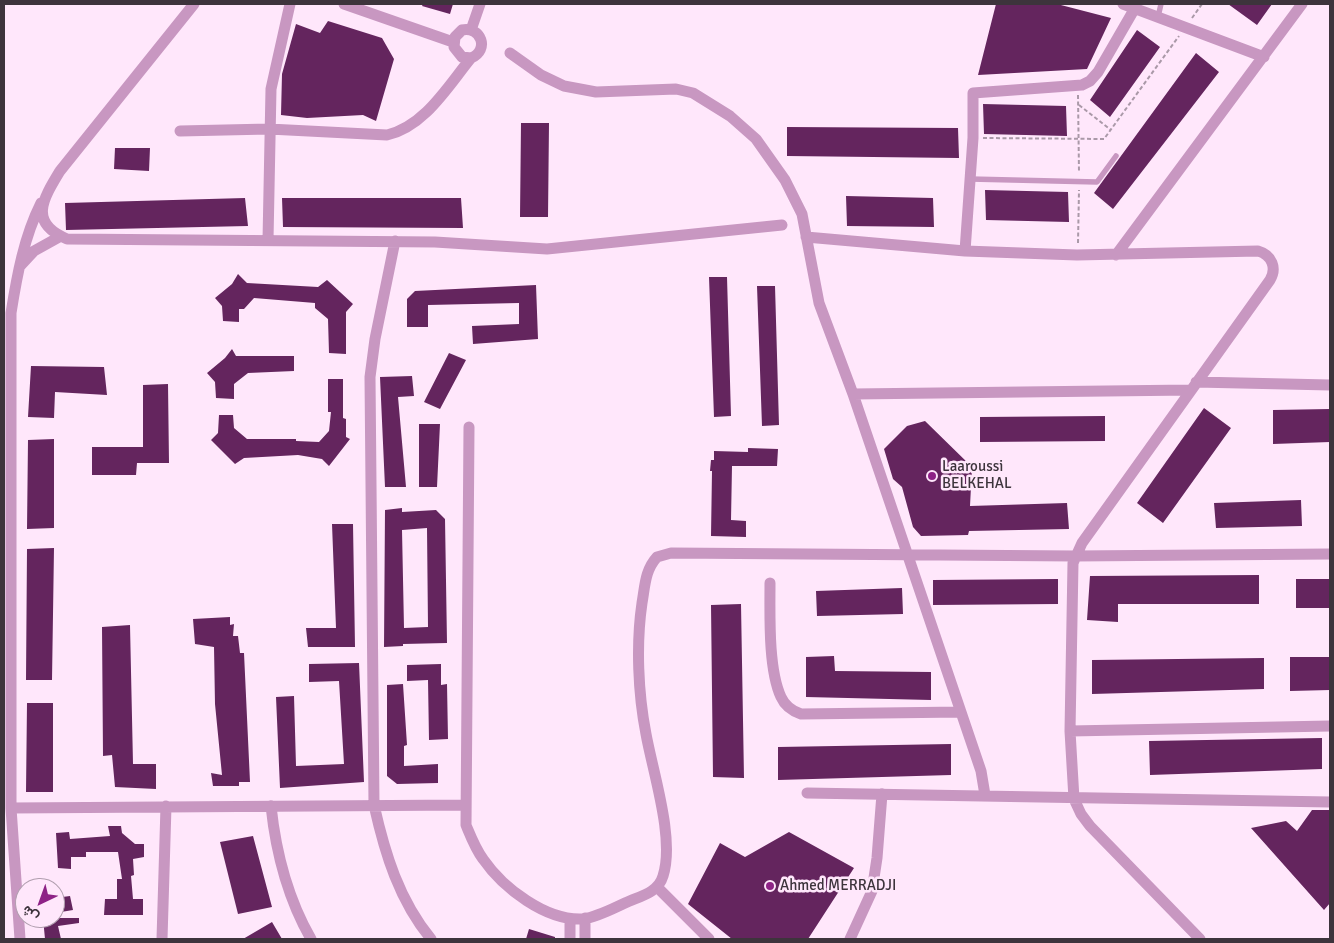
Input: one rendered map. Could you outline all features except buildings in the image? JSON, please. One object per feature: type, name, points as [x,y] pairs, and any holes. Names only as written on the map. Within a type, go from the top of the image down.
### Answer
[{"type":"street","points":[[20,939],[11,808],[11,313],[18,268],[34,218],[45,194],[60,171],[194,4]]},
{"type":"street","points":[[268,240],[271,89],[290,4]]},
{"type":"street","points":[[344,4],[453,42],[458,55],[471,58]]},
{"type":"street","points":[[471,30],[480,4]]},
{"type":"street","points":[[1123,4],[1264,57]]},
{"type":"street","points":[[1116,254],[1302,4]]},
{"type":"street","points":[[965,252],[973,138],[973,93],[1078,86],[1090,81],[1098,72],[1135,8]]},
{"type":"street","points":[[180,131],[269,129],[387,135],[400,132],[428,111],[471,58],[479,53],[482,44],[480,35],[471,30],[458,33],[453,42]]},
{"type":"street","points":[[510,53],[541,75],[564,86],[596,92],[676,89],[693,93],[743,128],[768,155],[786,180],[802,214],[819,303],[853,394],[981,771],[985,795]]},
{"type":"street","points":[[45,194],[42,212],[44,222],[47,228],[67,239],[435,242],[546,249],[782,226]]},
{"type":"street","points":[[18,268],[34,250],[61,236]]},
{"type":"street","points":[[806,238],[965,252],[1077,255],[1258,251],[1270,258],[1274,272],[1270,280],[1082,543],[1075,556],[1072,570],[1070,730],[1074,800],[1080,814],[1090,826],[1200,939]]},
{"type":"street","points":[[395,242],[375,339],[370,377],[374,805],[383,844],[405,902],[431,939]]},
{"type":"street","points":[[853,394],[1194,386],[1330,385]]},
{"type":"street","points":[[469,427],[468,774],[466,825],[473,843],[496,875],[518,894],[546,911],[570,918],[585,918],[648,893],[657,887],[664,874],[667,856],[666,832],[645,732],[637,638],[646,573],[651,563],[657,558],[671,553],[1075,556],[1330,554]]},
{"type":"street","points":[[770,582],[770,622],[777,683],[781,698],[794,712],[801,714],[961,712]]},
{"type":"street","points":[[1070,730],[1330,726]]},
{"type":"street","points":[[807,793],[985,795],[1074,800],[1330,802]]},
{"type":"street","points":[[850,939],[872,891],[877,858],[882,794]]},
{"type":"street","points":[[11,808],[466,805]]},
{"type":"street","points":[[162,939],[166,806]]},
{"type":"street","points":[[271,806],[274,836],[282,872],[296,913],[311,939]]},
{"type":"street","points":[[657,887],[709,939]]},
{"type":"street","points":[[570,918],[570,939]]},
{"type":"street","points":[[585,918],[585,939]]},
{"type":"lane","points":[[1158,17],[1161,4]]},
{"type":"lane","points":[[970,179],[1097,182],[1116,156]]},
{"type":"path","points":[[973,138],[1104,139],[1202,4]]},
{"type":"path","points":[[1077,255],[1079,182],[1078,86]]},
{"type":"path","points":[[1078,104],[1111,130]]},
{"type":"place","name":"Laaroussi BELKEHAL","points":[[932,476]]},
{"type":"place","name":"Ahmed MERRADJI","points":[[770,886]]}]
